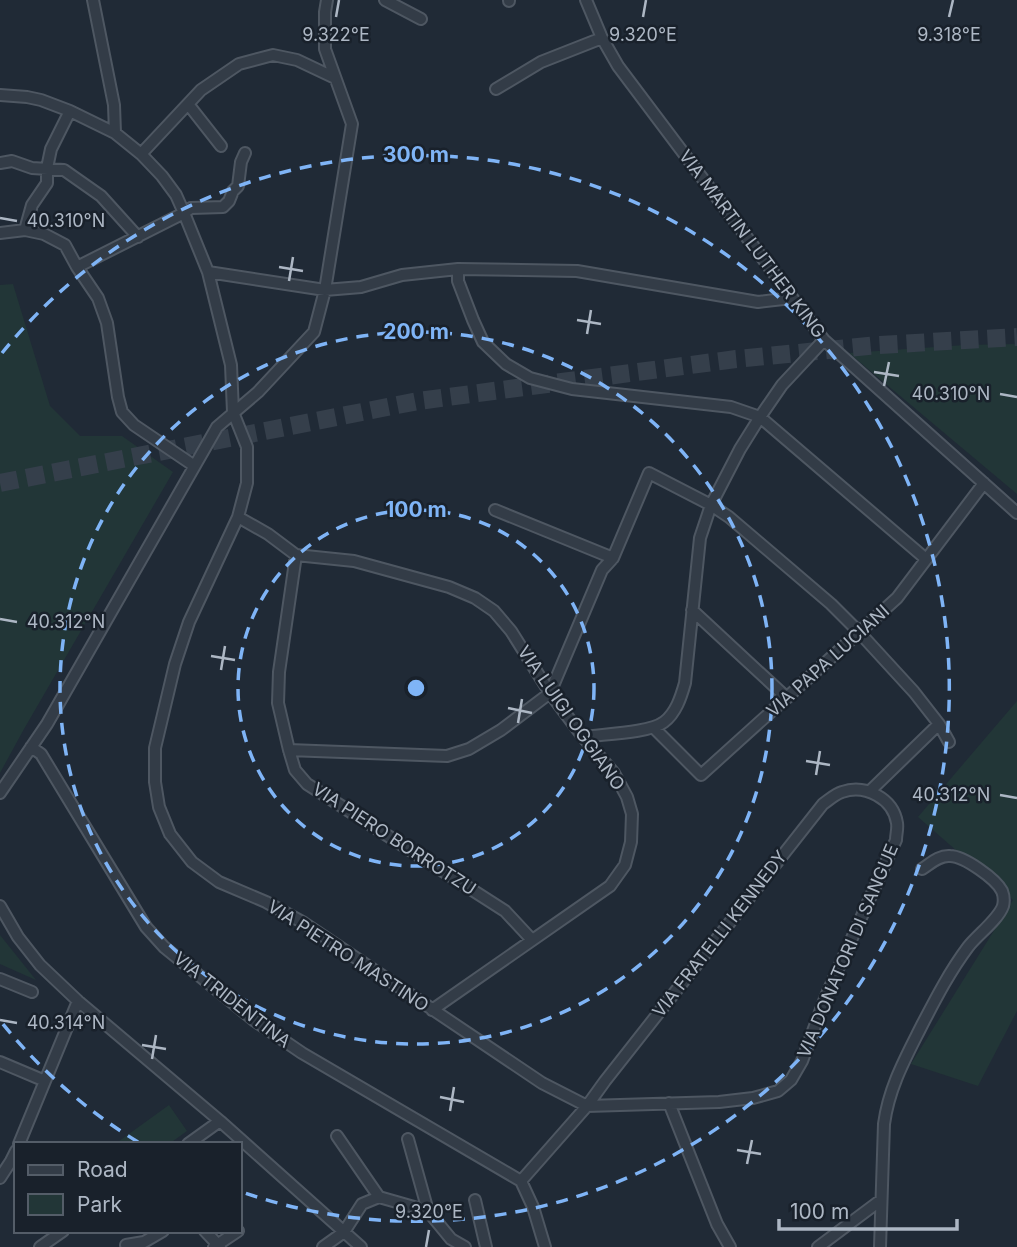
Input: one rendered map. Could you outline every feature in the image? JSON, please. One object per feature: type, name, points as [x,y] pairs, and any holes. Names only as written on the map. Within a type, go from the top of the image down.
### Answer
[{"type":"street","points":[[93,0],[114,105],[115,133]]},
{"type":"street","points":[[0,793],[47,724],[216,426],[258,392],[314,332],[325,290],[352,124],[325,49],[327,0]]},
{"type":"street","points":[[385,0],[421,19]]},
{"type":"street","name":"VIA MARTIN LUTHER KING","points":[[586,0],[601,38],[618,66],[824,341],[1017,513]]},
{"type":"street","points":[[496,89],[541,62],[601,38]]},
{"type":"street","points":[[141,154],[201,90],[239,64],[273,55],[297,61],[335,78]]},
{"type":"street","name":"VIA PIETRO MASTINO","points":[[0,95],[41,100],[115,133],[162,176],[176,195],[208,272],[231,365],[233,412],[247,447],[247,483],[238,517],[189,622],[174,664],[155,748],[155,782],[159,807],[170,834],[192,862],[219,882],[267,902],[304,923],[542,1083],[587,1107]]},
{"type":"street","points":[[188,104],[221,146]]},
{"type":"street","points":[[25,230],[32,205],[47,183],[51,149],[70,111]]},
{"type":"street","points":[[77,267],[191,208],[223,207],[238,186],[245,153]]},
{"type":"street","points":[[0,163],[12,161],[32,168],[64,170],[101,195],[138,237]]},
{"type":"street","points":[[0,233],[25,230],[44,234],[65,245],[98,298],[107,323],[122,412],[134,425],[193,466]]},
{"type":"street","points":[[208,272],[325,290],[361,287],[402,275],[458,269],[577,271],[758,302],[792,298]]},
{"type":"street","points":[[458,269],[458,281],[472,320],[484,342],[506,365],[530,378],[572,389],[731,407],[760,418],[926,559]]},
{"type":"street","points":[[583,737],[654,728],[667,720],[679,703],[685,683],[700,538],[711,505],[740,449],[782,385],[824,341]]},
{"type":"street","points":[[289,750],[447,756],[469,749],[501,730],[551,693],[602,570],[613,558],[649,473],[729,517],[831,604],[914,692],[939,724],[949,742]]},
{"type":"street","name":"VIA PAPA LUCIANI","points":[[654,728],[701,775],[897,598],[984,484]]},
{"type":"street","points":[[495,510],[613,558]]},
{"type":"street","points":[[238,517],[268,534],[296,555]]},
{"type":"street","name":"VIA LUIGI OGGIANO","points":[[296,555],[354,561],[449,587],[475,598],[494,611],[511,631],[583,737],[614,773],[627,797],[632,814],[631,842],[625,865],[610,886],[432,1010]]},
{"type":"street","name":"VIA PIERO BORROTZU","points":[[296,555],[279,672],[278,703],[295,769],[307,784],[505,911],[532,940]]},
{"type":"street","points":[[692,610],[787,698]]},
{"type":"street","points":[[870,791],[939,724]]},
{"type":"street","name":"VIA TRIDENTINA","points":[[31,747],[41,754],[146,927],[164,947],[255,1021],[302,1054],[521,1181]]},
{"type":"street","name":"VIA FRATELLI KENNEDY","points":[[521,1181],[587,1107],[823,804],[839,792],[855,789],[870,791]]},
{"type":"street","name":"VIA DONATORI DI SANGUE","points":[[587,1107],[719,1102],[753,1098],[778,1091],[791,1080],[802,1061],[826,996],[896,840],[898,826],[894,813],[888,803],[870,791]]},
{"type":"street","points":[[880,1247],[884,1124],[887,1104],[898,1072],[940,992],[969,946],[1001,911],[1004,903],[1003,893],[994,881],[964,860],[951,856],[940,857],[922,869]]},
{"type":"street","points":[[0,906],[18,937],[40,965],[78,1001],[220,1121],[361,1247]]},
{"type":"street","points":[[0,979],[32,992]]},
{"type":"street","points":[[20,1142],[78,1001]]},
{"type":"street","points":[[0,1062],[45,1081]]},
{"type":"street","points":[[669,1103],[717,1224],[730,1247]]},
{"type":"street","points":[[191,1142],[220,1121]]},
{"type":"street","points":[[337,1136],[379,1197]]},
{"type":"street","points":[[408,1139],[428,1211],[452,1239],[465,1247]]},
{"type":"street","points":[[0,1178],[14,1155]]},
{"type":"street","points":[[521,1181],[533,1207],[545,1247]]},
{"type":"street","points":[[323,1247],[344,1232],[362,1204],[379,1197],[428,1211]]},
{"type":"street","points":[[475,1200],[486,1247]]},
{"type":"street","points":[[818,1247],[881,1200]]},
{"type":"street","points":[[40,1247],[60,1233]]},
{"type":"street","points":[[126,1245],[144,1242],[160,1233]]},
{"type":"street","points":[[217,1246],[236,1233]]},
{"type":"green space","points":[[13,284],[50,406],[80,436],[122,436],[173,472],[0,773],[0,285]]},
{"type":"green space","points":[[1017,344],[1017,494],[849,353],[965,345]]},
{"type":"green space","points":[[1017,701],[1017,1011],[978,1086],[911,1064],[1013,900],[918,817]]},
{"type":"green space","points":[[0,935],[36,980],[0,964]]},
{"type":"green space","points":[[169,1105],[187,1131],[172,1142],[118,1142]]},
{"type":"tunnel","points":[[0,483],[418,401],[736,359],[879,345],[1017,337]]}]
